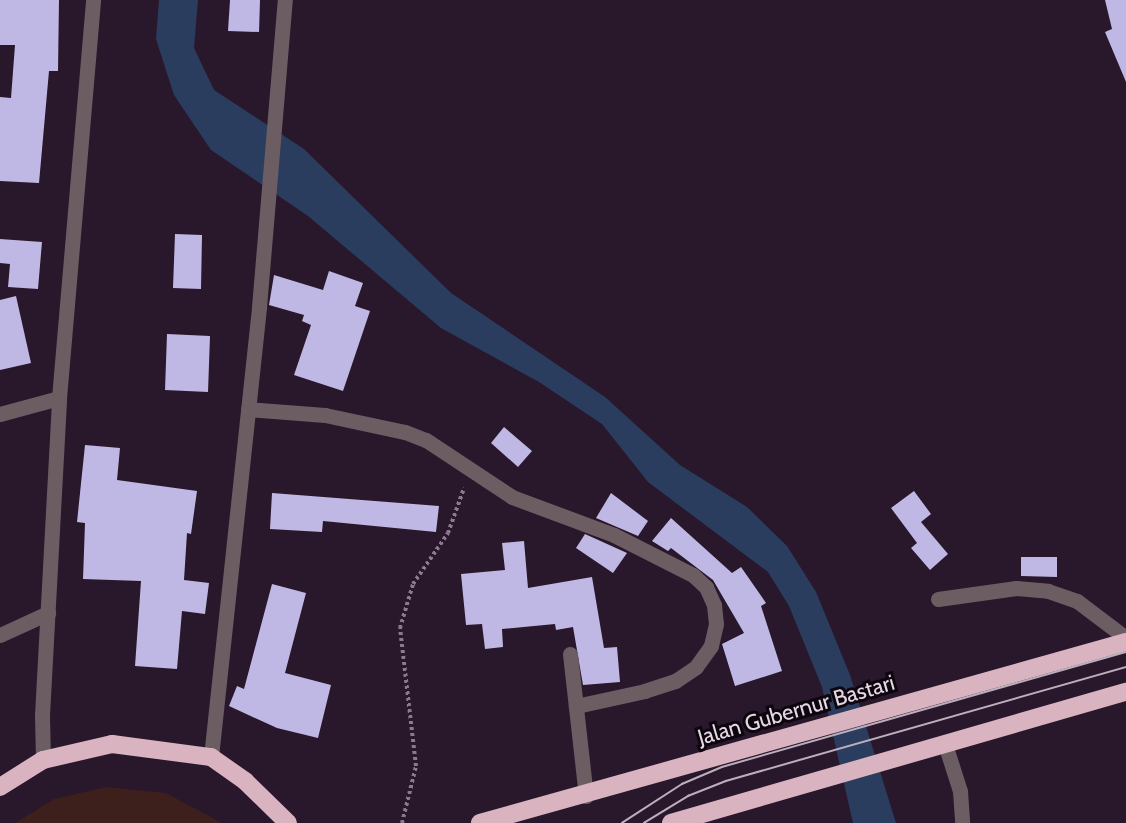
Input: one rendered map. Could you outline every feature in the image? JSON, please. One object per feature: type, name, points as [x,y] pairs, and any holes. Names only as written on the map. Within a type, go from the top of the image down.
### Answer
[{"type":"highway","name":"Jalan Gubernur Bastari","points":[[480,823],[586,796],[1126,640]]},
{"type":"highway","points":[[671,823],[1126,692]]},
{"type":"highway","points":[[0,787],[43,760],[112,744],[211,757],[245,781],[288,823]]},
{"type":"street","points":[[43,760],[59,398],[93,0]]},
{"type":"street","points":[[211,757],[268,209],[285,0]]},
{"type":"street","points":[[0,414],[59,398]]},
{"type":"street","points":[[248,409],[325,415],[405,432],[426,440],[468,470],[512,497],[614,536],[693,575],[706,587],[714,605],[716,624],[711,646],[696,667],[675,681],[645,691],[576,706]]},
{"type":"street","points":[[938,599],[1016,588],[1048,591],[1077,601],[1126,640]]},
{"type":"street","points":[[0,635],[48,613]]},
{"type":"street","points":[[570,654],[586,796]]},
{"type":"street","points":[[945,744],[960,791],[962,823]]},
{"type":"path","points":[[402,823],[416,766],[400,628],[413,584],[448,533],[459,509],[468,470]]},
{"type":"shaded area","points":[[106,787],[166,793],[222,823],[15,823],[54,799]]},
{"type":"water","points":[[159,0],[198,0],[194,48],[214,90],[304,149],[451,293],[605,397],[680,465],[747,507],[787,546],[816,592],[850,675],[896,823],[853,823],[822,687],[789,606],[768,572],[648,482],[602,424],[539,382],[441,328],[308,216],[211,150],[174,95],[156,39]]},
{"type":"building","points":[[0,0],[59,0],[58,71],[49,71],[39,183],[0,181],[0,97],[11,98],[15,45],[0,45]]},
{"type":"building","points":[[230,0],[260,0],[259,32],[228,31]]},
{"type":"building","points":[[1105,0],[1126,0],[1126,82],[1105,32],[1112,29]]},
{"type":"building","points":[[175,234],[202,235],[201,289],[173,288]]},
{"type":"building","points":[[0,239],[42,242],[38,289],[8,287],[10,264],[0,263]]},
{"type":"building","points":[[329,271],[363,283],[355,306],[370,311],[343,391],[294,375],[311,325],[302,321],[304,315],[269,305],[274,275],[323,290]]},
{"type":"building","points":[[16,296],[31,363],[0,370],[0,300]]},
{"type":"building","points":[[167,334],[210,336],[208,392],[165,390]]},
{"type":"building","points":[[504,427],[532,451],[518,467],[491,443]]},
{"type":"building","points":[[85,445],[120,448],[117,480],[197,491],[191,534],[187,533],[184,580],[209,583],[205,614],[182,611],[177,669],[135,666],[141,581],[83,579],[85,523],[77,522]]},
{"type":"building","points":[[914,491],[931,514],[921,522],[948,554],[930,570],[911,548],[917,543],[891,508]]},
{"type":"building","points":[[272,493],[439,506],[436,532],[323,521],[322,532],[270,529]]},
{"type":"building","points":[[611,493],[648,521],[638,536],[596,518]]},
{"type":"building","points":[[671,518],[732,573],[741,567],[766,603],[761,606],[782,671],[735,686],[722,644],[744,633],[713,580],[671,548],[668,551],[652,541]]},
{"type":"building","points":[[585,534],[627,553],[613,573],[576,548]]},
{"type":"building","points":[[524,541],[528,588],[592,577],[604,648],[617,647],[620,682],[583,685],[573,627],[556,630],[555,624],[502,629],[503,647],[485,649],[482,624],[466,625],[461,574],[505,570],[502,543]]},
{"type":"building","points":[[1021,557],[1057,557],[1057,577],[1021,576]]},
{"type":"building","points":[[272,584],[306,593],[285,673],[331,685],[318,738],[277,728],[229,706],[237,686],[244,689]]},
{"type":"tram line","points":[[622,823],[682,784],[722,767],[1126,652]]},
{"type":"tram line","points":[[644,823],[688,796],[726,781],[1126,667]]}]
